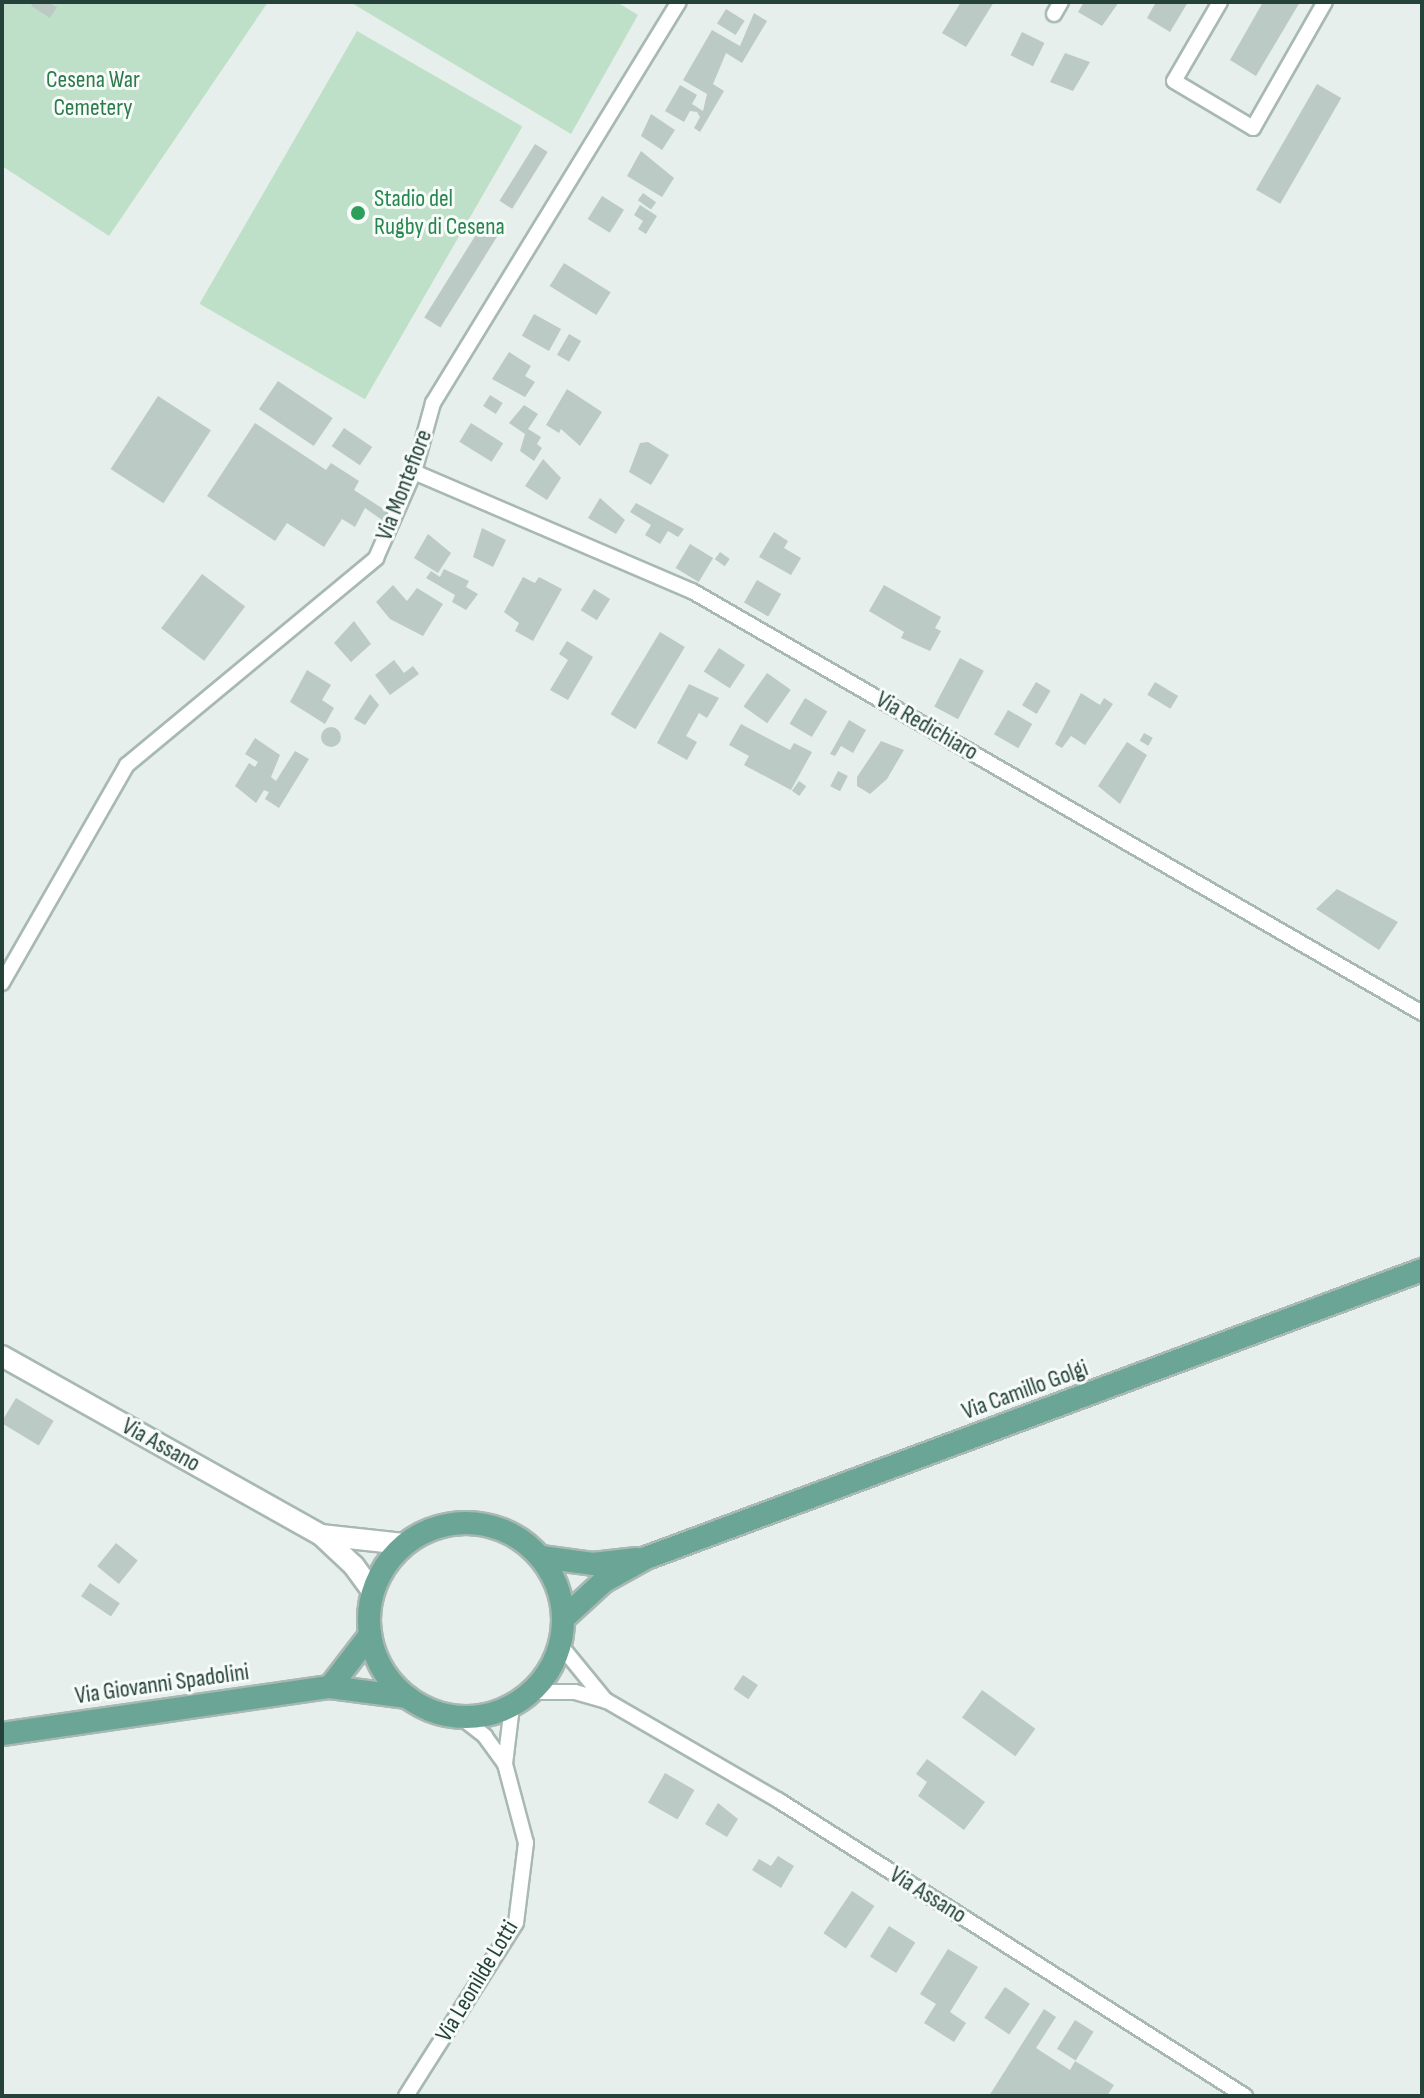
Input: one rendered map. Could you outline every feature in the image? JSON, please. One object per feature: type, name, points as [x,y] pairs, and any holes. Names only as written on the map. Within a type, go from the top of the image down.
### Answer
[{"type":"main road","name":"Via Camillo Golgi","points":[[564,1618],[603,1582],[646,1558],[1422,1270]]},
{"type":"main road","name":"Via Assano","points":[[2,1356],[321,1535],[354,1566],[373,1592]]},
{"type":"main road","points":[[464,1522],[506,1531],[541,1557],[558,1586],[564,1618],[561,1646],[532,1692],[512,1706],[461,1717],[432,1711],[407,1697],[383,1669],[370,1635],[373,1592],[385,1566],[404,1544],[423,1532],[464,1522]]},
{"type":"main road","name":"Via Assano","points":[[321,1535],[404,1544]]},
{"type":"main road","name":"Via Camillo Golgi","points":[[541,1557],[593,1564],[646,1558]]},
{"type":"main road","points":[[330,1687],[370,1635]]},
{"type":"main road","name":"Via Giovanni Spadolini","points":[[2,1734],[330,1687],[407,1697]]},
{"type":"street","name":"Via Montefiore","points":[[2,983],[127,765],[376,558],[414,472],[433,403],[679,2]]},
{"type":"street","points":[[1220,2],[1174,81],[1253,128],[1325,2]]},
{"type":"street","name":"Via Redichiaro","points":[[414,472],[692,591],[1422,1013]]},
{"type":"street","name":"Via Assano","points":[[561,1646],[607,1701]]},
{"type":"street","name":"Via Assano","points":[[532,1692],[575,1692],[607,1701],[778,1800],[1245,2096]]},
{"type":"street","name":"Via Leonilde Lotti","points":[[505,1764],[512,1706]]},
{"type":"street","name":"Via Leonilde Lotti","points":[[406,2096],[516,1923],[526,1843],[505,1764],[485,1736],[461,1717]]},
{"type":"green space","name":"Cesena War Cemetery","points":[[2,2],[268,2],[109,236],[2,166]]},
{"type":"green space","points":[[350,2],[617,2],[638,15],[571,134]]},
{"type":"green space","name":"Stadio del Rugby di Cesena","points":[[357,31],[522,126],[365,399],[200,304]]},
{"type":"building","points":[[34,2],[48,2],[57,7],[50,18],[31,6]]},
{"type":"building","points":[[961,2],[994,2],[966,47],[942,33]]},
{"type":"building","points":[[1084,2],[1119,2],[1102,26],[1078,12]]},
{"type":"building","points":[[1156,2],[1188,2],[1170,32],[1147,18]]},
{"type":"building","points":[[1263,2],[1300,2],[1256,76],[1230,60]]},
{"type":"building","points":[[726,9],[745,21],[736,35],[717,23]]},
{"type":"building","points":[[754,13],[767,21],[742,63],[726,53],[713,84],[724,91],[700,132],[694,128],[700,117],[697,112],[690,111],[684,122],[665,111],[680,85],[697,95],[692,104],[703,111],[707,94],[683,80],[712,30],[740,46]]},
{"type":"building","points":[[1022,32],[1044,43],[1033,66],[1011,55]]},
{"type":"building","points":[[1065,53],[1090,62],[1073,91],[1050,82]]},
{"type":"building","points":[[1317,84],[1341,98],[1280,204],[1256,190]]},
{"type":"building","points":[[651,114],[675,130],[662,150],[641,136]]},
{"type":"building","points":[[535,144],[548,152],[512,209],[499,201]]},
{"type":"building","points":[[641,151],[674,178],[662,197],[627,176]]},
{"type":"building","points":[[643,193],[656,202],[651,210],[638,200]]},
{"type":"building","points":[[602,196],[624,210],[610,233],[588,219]]},
{"type":"building","points":[[640,205],[657,216],[646,234],[638,229],[643,221],[634,215]]},
{"type":"building","points":[[482,225],[498,235],[440,328],[424,317]]},
{"type":"building","points":[[564,263],[611,292],[596,315],[550,286]]},
{"type":"building","points":[[534,314],[561,329],[549,351],[522,336]]},
{"type":"building","points":[[569,334],[581,341],[569,362],[557,355]]},
{"type":"building","points":[[509,352],[531,366],[525,376],[535,382],[525,397],[492,379]]},
{"type":"building","points":[[278,381],[333,418],[314,446],[259,409]]},
{"type":"building","points":[[567,389],[602,412],[580,446],[561,429],[559,433],[546,425]]},
{"type":"building","points":[[490,395],[503,403],[496,414],[483,406]]},
{"type":"building","points":[[158,396],[211,430],[163,503],[111,469]]},
{"type":"building","points":[[524,405],[538,414],[528,429],[541,437],[537,444],[542,448],[534,461],[520,451],[525,434],[509,423]]},
{"type":"building","points":[[255,423],[326,470],[331,463],[359,481],[354,490],[388,512],[382,520],[365,508],[355,527],[342,519],[324,547],[287,523],[275,541],[207,496]]},
{"type":"building","points":[[471,423],[503,443],[492,462],[459,442]]},
{"type":"building","points":[[344,428],[372,447],[360,465],[332,446]]},
{"type":"building","points":[[648,442],[669,455],[651,485],[629,472],[640,443]]},
{"type":"building","points":[[543,459],[561,478],[547,500],[525,486]]},
{"type":"building","points":[[600,498],[625,520],[616,534],[588,518]]},
{"type":"building","points":[[636,503],[684,529],[678,537],[668,531],[660,544],[645,535],[651,525],[630,512]]},
{"type":"building","points":[[482,528],[506,540],[493,567],[473,557]]},
{"type":"building","points":[[774,532],[788,541],[784,548],[801,558],[791,575],[759,557]]},
{"type":"building","points":[[428,534],[451,553],[438,573],[414,558]]},
{"type":"building","points":[[690,544],[713,558],[699,582],[676,568]]},
{"type":"building","points":[[720,552],[730,559],[725,566],[715,559]]},
{"type":"building","points":[[444,569],[469,581],[466,587],[478,594],[466,610],[452,602],[455,595],[426,578],[431,571],[440,577]]},
{"type":"building","points":[[202,574],[245,606],[204,661],[161,628]]},
{"type":"building","points":[[523,577],[535,583],[539,577],[562,589],[533,641],[515,631],[519,623],[504,612]]},
{"type":"building","points":[[757,580],[781,594],[768,617],[744,603]]},
{"type":"building","points":[[393,585],[407,601],[417,588],[443,604],[423,636],[390,619],[376,602]]},
{"type":"building","points":[[884,585],[941,617],[935,628],[941,631],[930,651],[901,638],[904,632],[869,611]]},
{"type":"building","points":[[594,589],[610,599],[597,620],[581,610]]},
{"type":"building","points":[[354,621],[371,644],[351,662],[334,643]]},
{"type":"building","points":[[660,632],[685,647],[635,729],[611,714]]},
{"type":"building","points":[[567,641],[593,657],[568,700],[550,690],[568,660],[559,654]]},
{"type":"building","points":[[719,648],[745,665],[730,688],[704,671]]},
{"type":"building","points":[[960,658],[984,671],[958,719],[934,707]]},
{"type":"building","points":[[394,660],[404,673],[413,666],[419,674],[390,695],[375,675]]},
{"type":"building","points":[[307,670],[331,685],[322,700],[334,708],[325,724],[290,702]]},
{"type":"building","points":[[767,673],[791,690],[767,723],[743,707]]},
{"type":"building","points":[[1036,682],[1051,691],[1037,714],[1022,705]]},
{"type":"building","points":[[1155,682],[1178,696],[1170,709],[1147,695]]},
{"type":"building","points":[[689,684],[719,698],[707,718],[699,713],[686,736],[697,742],[687,760],[657,743]]},
{"type":"building","points":[[1081,693],[1100,705],[1104,698],[1113,704],[1085,745],[1071,736],[1062,748],[1055,744]]},
{"type":"building","points":[[370,694],[379,705],[365,725],[354,719]]},
{"type":"building","points":[[805,698],[827,711],[812,737],[790,724]]},
{"type":"building","points":[[1008,710],[1032,724],[1018,748],[994,734]]},
{"type":"building","points":[[849,720],[866,730],[853,753],[841,746],[835,756],[830,754]]},
{"type":"building","points":[[741,724],[790,750],[794,743],[812,752],[791,790],[744,765],[749,756],[729,745]]},
{"type":"building","points":[[331,727],[338,730],[341,737],[338,744],[331,747],[324,744],[321,737],[324,730]]},
{"type":"building","points":[[1144,733],[1153,738],[1148,746],[1140,741]]},
{"type":"building","points":[[255,738],[280,755],[271,777],[276,781],[295,751],[309,759],[279,808],[265,799],[269,792],[264,790],[256,803],[235,786],[249,763],[255,767],[258,762],[245,754]]},
{"type":"building","points":[[881,741],[904,750],[887,779],[870,794],[857,786],[857,777]]},
{"type":"building","points":[[1127,742],[1147,755],[1120,804],[1098,786]]},
{"type":"building","points":[[838,771],[848,776],[840,791],[830,786]]},
{"type":"building","points":[[799,781],[806,786],[799,796],[792,791]]},
{"type":"building","points":[[1337,889],[1398,922],[1379,950],[1316,909]]},
{"type":"building","points":[[16,1398],[54,1421],[39,1446],[2,1423]]},
{"type":"building","points":[[116,1543],[138,1561],[119,1584],[97,1566]]},
{"type":"building","points":[[90,1583],[120,1603],[111,1616],[81,1596]]},
{"type":"building","points":[[743,1675],[758,1685],[748,1699],[733,1689]]},
{"type":"building","points":[[982,1690],[1035,1729],[1015,1756],[962,1718]]},
{"type":"building","points":[[927,1759],[985,1802],[964,1830],[918,1796],[927,1782],[916,1774]]},
{"type":"building","points":[[665,1773],[694,1790],[677,1819],[648,1802]]},
{"type":"building","points":[[718,1803],[738,1819],[727,1837],[705,1824]]},
{"type":"building","points":[[778,1856],[794,1866],[781,1888],[752,1870],[759,1859],[771,1866]]},
{"type":"building","points":[[852,1891],[874,1906],[846,1948],[823,1933]]},
{"type":"building","points":[[889,1926],[915,1942],[896,1973],[870,1957]]},
{"type":"building","points":[[948,1949],[978,1967],[950,2012],[966,2023],[954,2042],[924,2023],[936,2004],[920,1994]]},
{"type":"building","points":[[1005,1987],[1030,2004],[1009,2034],[984,2018]]},
{"type":"building","points":[[1044,2009],[1056,2017],[1036,2048],[1070,2070],[1075,2061],[1114,2085],[1107,2096],[989,2096]]},
{"type":"building","points":[[1075,2020],[1094,2032],[1076,2060],[1057,2049]]},
{"type":"place","name":"Stadio del Rugby di Cesena","points":[[358,213]]}]
